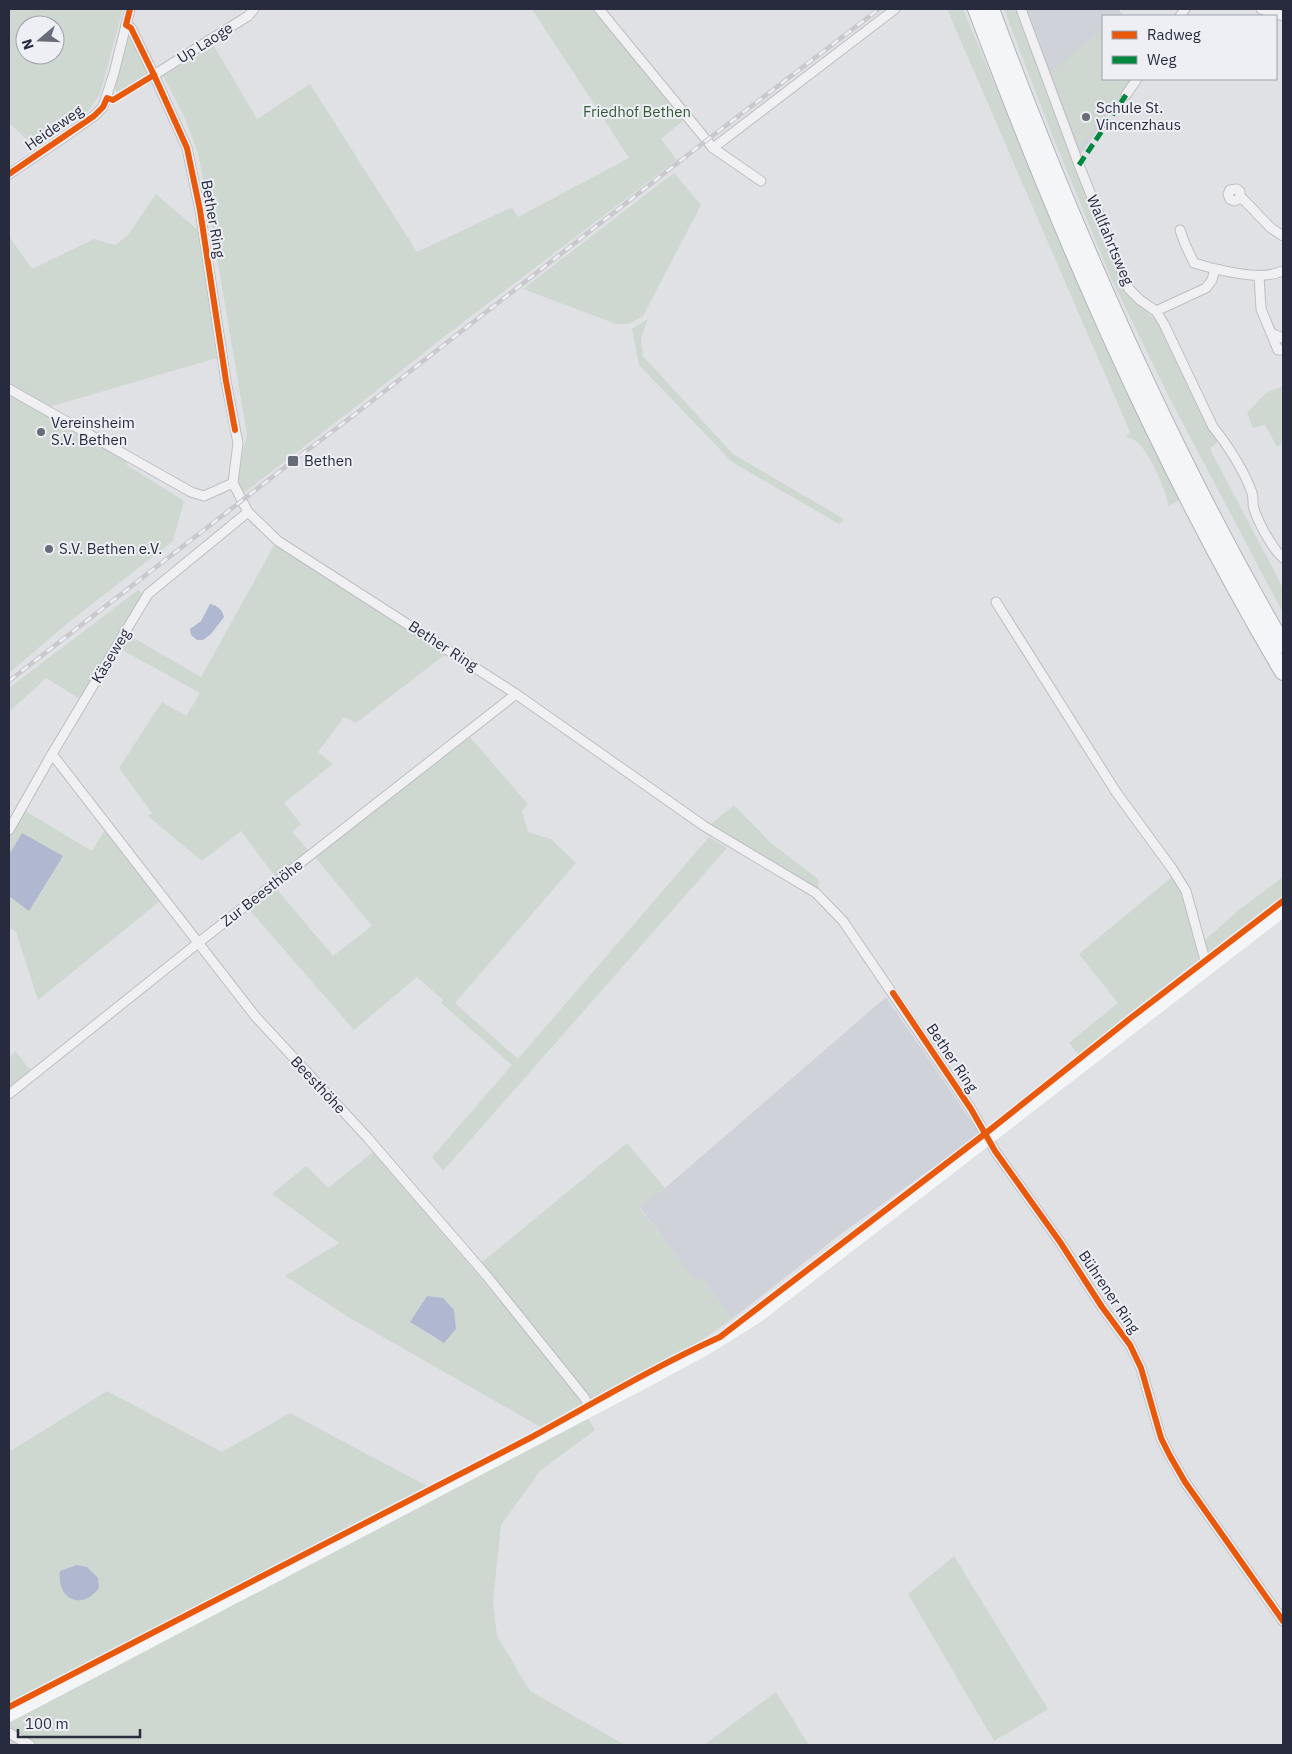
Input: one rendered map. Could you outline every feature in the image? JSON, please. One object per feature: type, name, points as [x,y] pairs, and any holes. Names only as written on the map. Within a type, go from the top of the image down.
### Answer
[{"type":"highway","points":[[976,9],[1053,206],[1111,337],[1208,536],[1283,672]]},
{"type":"highway","points":[[991,9],[1066,203],[1123,332],[1197,485],[1283,645]]},
{"type":"street","name":"Heideweg","points":[[9,174],[94,116],[102,107],[114,72],[130,9]]},
{"type":"street","name":"Up Laoge","points":[[154,75],[248,16],[254,9]]},
{"type":"street","points":[[598,9],[713,148],[761,181]]},
{"type":"street","points":[[713,148],[895,9]]},
{"type":"street","name":"Wallfahrtsweg","points":[[1021,9],[1079,165],[1129,289],[1140,300],[1156,311],[1164,324],[1213,427],[1224,441],[1253,495],[1254,509],[1276,552],[1283,558]]},
{"type":"street","points":[[1262,9],[1283,16]]},
{"type":"street","name":"Bether Ring","points":[[126,24],[131,28],[154,75],[186,148],[200,210],[226,382],[238,443],[233,483],[248,512],[278,541],[516,694],[704,826],[816,893],[843,921],[971,1109],[988,1138]]},
{"type":"street","points":[[1126,95],[1136,80]]},
{"type":"street","points":[[1240,196],[1271,228],[1283,236]]},
{"type":"street","points":[[1180,230],[1194,263],[1215,269],[1259,276],[1267,276],[1283,271]]},
{"type":"street","points":[[1156,311],[1206,288],[1212,280],[1215,269]]},
{"type":"street","points":[[1259,276],[1261,310],[1274,343],[1278,350],[1283,350]]},
{"type":"street","points":[[1272,334],[1283,338]]},
{"type":"street","points":[[9,389],[191,492],[204,496],[233,483]]},
{"type":"street","name":"Käseweg","points":[[9,830],[52,754],[148,594],[248,512]]},
{"type":"street","points":[[996,602],[1116,792],[1173,870],[1186,891],[1205,960],[1209,968]]},
{"type":"street","name":"Zur Beesthöhe","points":[[9,1094],[516,694]]},
{"type":"street","name":"Beesthöhe","points":[[52,754],[255,1016],[366,1136],[486,1275],[584,1397],[592,1410]]},
{"type":"street","points":[[9,1716],[592,1410],[706,1349],[756,1318],[1283,911]]},
{"type":"street","name":"Bührener Ring","points":[[988,1138],[995,1151],[1060,1242],[1102,1307],[1130,1345],[1141,1368],[1161,1438],[1170,1456],[1190,1490],[1283,1621]]},
{"type":"street","points":[[9,1733],[30,1745]]},
{"type":"shaded area","name":"Schule St. Vincenzhaus","points":[[1024,9],[1118,9],[1123,15],[1102,15],[1102,80],[1133,80],[1080,155]]},
{"type":"shaded area","points":[[886,997],[980,1134],[842,1233],[732,1319],[702,1278],[696,1282],[639,1206],[665,1188]]},
{"type":"green space","points":[[9,9],[123,9],[100,94],[89,110],[35,147],[9,123]]},
{"type":"green space","name":"Friedhof Bethen","points":[[532,9],[593,9],[685,119],[661,139],[677,160],[445,336],[241,495],[236,482],[247,435],[209,210],[198,153],[183,114],[163,76],[214,46],[257,119],[310,84],[417,252],[512,207],[518,217],[629,158]]},
{"type":"green space","points":[[947,9],[963,9],[1101,338],[1179,500],[1168,507],[1161,482],[1152,462],[1136,441],[1126,437],[1130,432]]},
{"type":"green space","points":[[1004,9],[1016,9],[1076,169],[1130,296],[1157,321],[1218,441],[1210,449],[1283,588],[1283,613],[1169,397],[1110,276],[1049,127]]},
{"type":"green space","points":[[1102,29],[1102,80],[1129,80],[1080,148],[1051,72]]},
{"type":"green space","points":[[128,36],[149,76],[118,96],[115,88]]},
{"type":"green space","points":[[674,173],[701,205],[643,316],[629,324],[616,324],[523,289]]},
{"type":"green space","points":[[156,194],[199,231],[217,358],[49,407],[9,385],[9,236],[32,269],[94,239],[115,245],[128,235]]},
{"type":"green space","points":[[648,319],[641,339],[643,356],[733,454],[844,519],[839,524],[732,462],[639,365],[632,329]]},
{"type":"green space","points":[[1283,386],[1283,442],[1277,447],[1265,425],[1253,428],[1247,413],[1266,393]]},
{"type":"green space","points":[[9,395],[127,461],[127,465],[184,501],[173,541],[69,622],[9,673]]},
{"type":"green space","points":[[276,542],[447,653],[356,723],[344,717],[318,752],[333,764],[284,803],[301,824],[292,832],[310,852],[276,878],[241,831],[202,861],[148,816],[152,813],[119,768],[162,702],[186,716],[200,693],[119,648],[127,634],[201,677]]},
{"type":"green space","points":[[138,590],[143,593],[80,699],[46,678],[9,712],[9,688]]},
{"type":"green space","points":[[469,736],[528,804],[522,811],[528,832],[551,839],[576,863],[455,1003],[518,1059],[709,837],[727,848],[443,1171],[432,1157],[512,1065],[441,1003],[443,1000],[417,977],[354,1030],[248,908],[275,887],[333,956],[372,926],[314,856]]},
{"type":"green space","points":[[734,805],[771,843],[818,879],[819,891],[780,865],[710,825]]},
{"type":"green space","points":[[24,810],[92,851],[105,830],[160,901],[38,1000],[16,932],[9,927],[9,837]]},
{"type":"green space","points":[[1173,876],[1183,894],[1199,961],[1079,1055],[1069,1043],[1118,1003],[1079,954]]},
{"type":"green space","points":[[1283,877],[1283,897],[1209,954],[1204,941],[1240,909]]},
{"type":"green space","points":[[15,1051],[32,1072],[9,1089],[9,1059]]},
{"type":"green space","points":[[627,1143],[665,1188],[639,1207],[696,1281],[702,1277],[732,1319],[680,1355],[591,1402],[481,1263]]},
{"type":"green space","points":[[373,1152],[513,1316],[585,1407],[544,1429],[350,1318],[285,1276],[339,1243],[272,1194],[306,1166],[328,1188]],"holes":[[[427,1296],[438,1340],[410,1322]]]},
{"type":"green space","points":[[107,1391],[222,1452],[290,1413],[442,1494],[587,1417],[595,1430],[540,1471],[501,1525],[493,1601],[497,1636],[530,1691],[625,1745],[9,1745],[9,1452]]},
{"type":"green space","points":[[954,1556],[1048,1709],[994,1741],[908,1594]]},
{"type":"green space","points":[[776,1692],[809,1745],[704,1745]]},
{"type":"water","points":[[210,604],[219,608],[224,617],[211,634],[203,640],[197,640],[191,635],[190,629],[201,621]]},
{"type":"water","points":[[22,833],[63,856],[29,911],[9,896],[9,855]]},
{"type":"water","points":[[427,1296],[443,1298],[454,1310],[456,1329],[444,1343],[410,1322]]},
{"type":"water","points":[[77,1565],[87,1567],[98,1578],[99,1588],[85,1599],[78,1600],[71,1599],[66,1595],[60,1580],[60,1571]]},
{"type":"railway","points":[[9,681],[879,9]]},
{"type":"marked path","points":[[1079,165],[1126,95]]},
{"type":"cycle path","points":[[130,9],[126,25],[131,28],[187,148],[200,210],[235,430]]},
{"type":"cycle path","points":[[9,174],[94,116],[103,107],[107,98],[113,100],[154,75]]},
{"type":"cycle path","points":[[9,1707],[528,1439],[647,1373],[720,1337],[986,1133],[1132,1017],[1283,901]]},
{"type":"cycle path","points":[[893,993],[971,1109],[995,1151],[1130,1345],[1141,1368],[1161,1438],[1170,1456],[1185,1482],[1283,1621]]},
{"type":"place","name":"Schule St. Vincenzhaus","points":[[1086,117]]},
{"type":"place","name":"Vereinsheim S.V. Bethen","points":[[41,432]]},
{"type":"place","name":"Bethen","points":[[293,461]]},
{"type":"place","name":"S.V. Bethen e.V.","points":[[49,549]]}]
